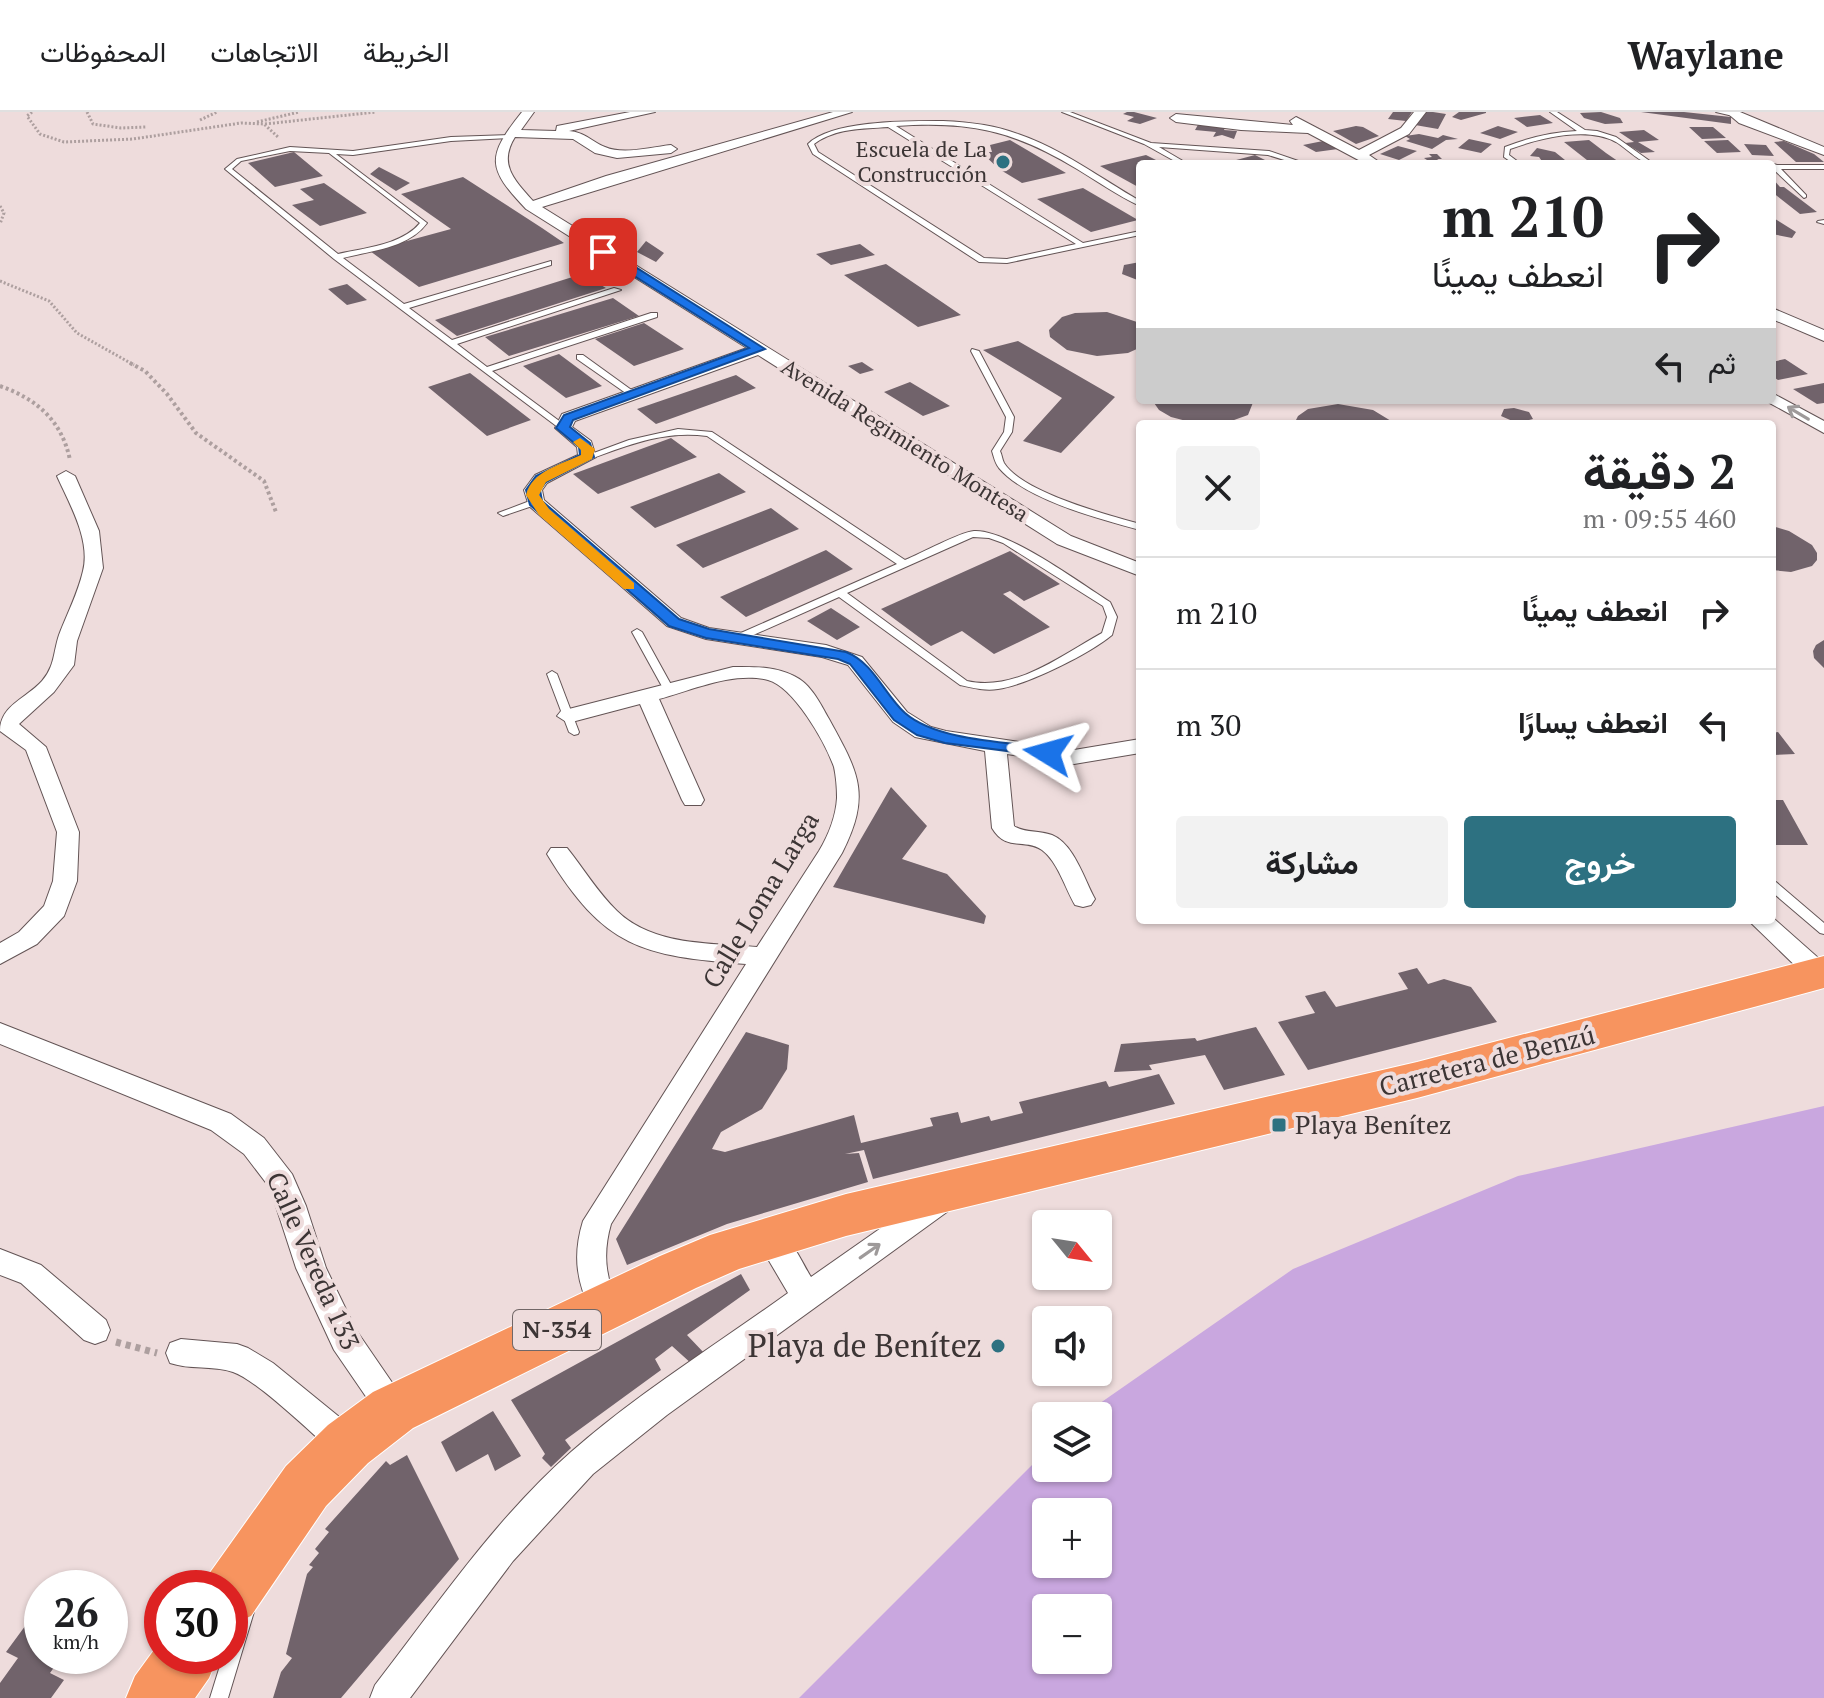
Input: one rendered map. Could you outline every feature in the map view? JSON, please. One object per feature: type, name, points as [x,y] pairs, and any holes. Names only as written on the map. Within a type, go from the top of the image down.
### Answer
[{"type":"highway","name":"Carretera de Benzú","points":[[962,1186],[1417,1080],[1822,958]]},
{"type":"highway","name":"N-354","points":[[247,1570],[306,1486],[348,1444],[393,1410],[678,1272],[769,1237],[962,1186]]},
{"type":"highway","points":[[157,1698],[174,1674]]},
{"type":"street","points":[[528,112],[510,134],[499,158],[506,181],[547,185],[611,179]]},
{"type":"street","points":[[538,133],[649,112]]},
{"type":"street","points":[[526,201],[846,112]]},
{"type":"street","points":[[1191,121],[1210,115],[1209,112]]},
{"type":"street","points":[[1280,112],[1368,160]]},
{"type":"street","points":[[1359,155],[1405,131],[1420,112]]},
{"type":"street","points":[[1732,113],[1824,151]]},
{"type":"street","points":[[1176,118],[1310,129]]},
{"type":"street","points":[[510,134],[575,135],[599,150],[617,154],[699,144]]},
{"type":"street","name":"Avenida Regimiento Montesa","points":[[506,181],[526,201],[1064,540],[1136,568]]},
{"type":"street","points":[[526,201],[547,185]]},
{"type":"street","points":[[1776,315],[1824,336]]},
{"type":"street","points":[[759,349],[575,414],[564,422],[563,428],[585,445],[587,457],[541,479],[533,490],[535,502],[666,617],[694,630],[826,651],[855,661],[900,717],[933,735],[1074,757],[1136,747]]},
{"type":"street","points":[[1776,400],[1824,428]]},
{"type":"street","points":[[0,955],[43,925],[55,910],[65,881],[68,832],[40,755],[28,740],[13,733],[7,726],[13,716],[47,688],[64,665],[67,641],[94,568],[90,531],[66,476]]},
{"type":"street","name":"Calle Loma Larga","points":[[571,724],[658,693],[733,673],[757,672],[780,676],[804,694],[845,768],[848,801],[839,836],[597,1221],[589,1261],[596,1293],[604,1307]]},
{"type":"street","points":[[658,693],[693,800]]},
{"type":"street","points":[[995,746],[1003,828],[1019,839],[1050,844],[1083,899]]},
{"type":"street","points":[[559,854],[611,920],[626,929],[671,946],[764,957]]},
{"type":"street","points":[[1767,924],[1822,958]]},
{"type":"street","name":"Calle Vereda 133","points":[[0,1033],[221,1122],[254,1146],[282,1182],[311,1268],[345,1340],[393,1410]]},
{"type":"street","points":[[388,1698],[501,1549],[582,1463],[962,1186]]},
{"type":"street","points":[[769,1237],[807,1297]]},
{"type":"street","points":[[0,1262],[31,1274],[95,1330]]},
{"type":"street","points":[[181,1353],[237,1358],[262,1373],[348,1444]]},
{"type":"lane","points":[[1065,112],[1152,145],[1178,160]]},
{"type":"lane","points":[[1553,112],[1562,114],[1586,134]]},
{"type":"lane","points":[[1719,112],[1732,113]]},
{"type":"lane","points":[[1136,202],[1026,139],[1007,132],[961,124],[889,125],[827,135],[813,142],[811,147],[977,258],[1007,261],[1136,234]]},
{"type":"lane","points":[[889,125],[1082,245]]},
{"type":"lane","points":[[510,134],[353,153],[284,149],[239,160],[228,169],[337,257],[563,428]]},
{"type":"lane","points":[[1512,160],[1506,156],[1507,148],[1538,138],[1586,134],[1609,136],[1645,160]]},
{"type":"lane","points":[[1152,145],[1269,153],[1291,160]]},
{"type":"lane","points":[[329,152],[424,223],[419,232],[406,238],[337,257]]},
{"type":"lane","points":[[1776,163],[1824,167]]},
{"type":"lane","points":[[1776,168],[1804,196]]},
{"type":"lane","points":[[404,307],[548,263]]},
{"type":"lane","points":[[451,343],[617,290]]},
{"type":"lane","points":[[486,370],[654,315]]},
{"type":"lane","points":[[975,351],[1010,417],[1008,432],[996,451],[1003,468],[1049,497],[1136,526]]},
{"type":"lane","points":[[580,357],[633,394]]},
{"type":"lane","points":[[587,457],[669,432],[709,434],[904,564]]},
{"type":"lane","points":[[503,513],[535,502]]},
{"type":"lane","points":[[738,638],[972,534],[999,537],[1107,604],[1112,624],[1107,635],[1007,686],[980,688],[964,683],[840,593]]},
{"type":"lane","points":[[637,632],[658,693]]},
{"type":"lane","points":[[552,674],[571,724]]},
{"type":"lane","points":[[1776,891],[1822,958]]},
{"type":"lane","points":[[219,1698],[266,1543]]},
{"type":"path","points":[[32,112],[27,116],[30,126],[46,137],[60,141],[96,141],[147,128],[93,124],[87,112]]},
{"type":"path","points":[[217,112],[195,122],[256,122],[299,112]]},
{"type":"path","points":[[264,124],[376,112]]},
{"type":"path","points":[[0,206],[4,217],[0,224]]},
{"type":"path","points":[[0,281],[49,301],[77,333],[145,371],[196,433],[264,481],[276,512]]},
{"type":"path","points":[[0,386],[24,392],[49,414],[71,457],[66,476]]},
{"type":"path","points":[[95,1330],[135,1349],[181,1353]]},
{"type":"shaded area","points":[[1824,1106],[1824,1698],[799,1698],[1032,1465],[1032,1482],[1112,1482],[1112,1402],[1102,1402],[1293,1269],[1518,1176]]},
{"type":"building","points":[[1127,112],[1157,118],[1140,124],[1127,121],[1134,117],[1123,114]]},
{"type":"building","points":[[1393,112],[1412,112],[1406,121],[1388,119]]},
{"type":"building","points":[[1423,112],[1446,114],[1438,129],[1415,125]]},
{"type":"building","points":[[1459,112],[1486,113],[1461,120],[1452,117]]},
{"type":"building","points":[[1601,112],[1620,118],[1623,123],[1605,124],[1584,118],[1580,113]]},
{"type":"building","points":[[1641,112],[1731,117],[1731,124]]},
{"type":"building","points":[[1540,115],[1553,123],[1527,127],[1514,118]]},
{"type":"building","points":[[1199,123],[1226,126],[1224,130],[1237,131],[1234,139],[1222,135],[1213,137],[1216,132],[1195,130]]},
{"type":"building","points":[[1356,126],[1379,136],[1356,144],[1333,131]]},
{"type":"building","points":[[1498,126],[1518,132],[1500,139],[1480,133]]},
{"type":"building","points":[[1689,127],[1713,127],[1726,138],[1702,139]]},
{"type":"building","points":[[1644,130],[1659,140],[1638,142],[1655,152],[1641,153],[1625,143],[1634,142],[1619,132]]},
{"type":"building","points":[[1419,134],[1458,139],[1446,140],[1432,149],[1406,141],[1410,139],[1405,136]]},
{"type":"building","points":[[1469,139],[1492,144],[1481,153],[1458,148]]},
{"type":"building","points":[[1010,140],[1066,173],[1022,183],[999,169],[981,152],[992,152],[990,145]]},
{"type":"building","points":[[1589,140],[1616,160],[1587,160],[1564,142]]},
{"type":"building","points":[[1728,140],[1741,152],[1717,153],[1704,141]]},
{"type":"building","points":[[1323,141],[1338,149],[1316,152],[1303,145]]},
{"type":"building","points":[[1784,141],[1814,154],[1824,162],[1796,162],[1774,142]]},
{"type":"building","points":[[1744,144],[1766,145],[1774,156],[1752,155]]},
{"type":"building","points":[[1398,146],[1417,151],[1399,160],[1380,154]]},
{"type":"building","points":[[1537,148],[1555,152],[1565,160],[1541,160],[1530,156]]},
{"type":"building","points":[[294,152],[323,176],[275,187],[248,163]]},
{"type":"building","points":[[1429,154],[1437,154],[1442,159],[1424,158],[1432,157]]},
{"type":"building","points":[[1146,155],[1156,160],[1136,160],[1136,186],[1100,166]]},
{"type":"building","points":[[1255,155],[1265,160],[1236,160]]},
{"type":"building","points":[[379,167],[410,183],[396,191],[370,174]]},
{"type":"building","points":[[463,177],[564,243],[419,287],[370,251],[451,229],[401,194]]},
{"type":"building","points":[[1776,182],[1817,212],[1800,214],[1776,195]]},
{"type":"building","points":[[324,183],[367,213],[320,226],[292,205],[314,200],[300,189]]},
{"type":"building","points":[[1083,188],[1136,221],[1091,232],[1037,199]]},
{"type":"building","points":[[1776,220],[1796,232],[1792,238],[1776,235]]},
{"type":"building","points":[[646,241],[664,253],[656,262],[637,252]]},
{"type":"building","points":[[860,244],[875,255],[831,265],[816,254]]},
{"type":"building","points":[[1136,263],[1136,279],[1122,274],[1124,265]]},
{"type":"building","points":[[886,264],[961,315],[918,327],[844,275]]},
{"type":"building","points":[[582,274],[606,288],[457,336],[435,320]]},
{"type":"building","points":[[347,284],[367,300],[347,305],[328,289]]},
{"type":"building","points":[[613,298],[639,316],[509,356],[485,337]]},
{"type":"building","points":[[1107,312],[1136,322],[1136,349],[1097,356],[1067,350],[1050,337],[1049,330],[1062,317],[1075,313]]},
{"type":"building","points":[[644,323],[684,349],[634,366],[595,339]]},
{"type":"building","points":[[1018,341],[1115,397],[1061,453],[1023,441],[1062,398],[983,350]]},
{"type":"building","points":[[559,354],[602,386],[566,398],[523,366]]},
{"type":"building","points":[[1785,359],[1808,374],[1778,380],[1776,361]]},
{"type":"building","points":[[862,362],[874,370],[860,374],[848,366]]},
{"type":"building","points":[[470,373],[531,420],[487,436],[428,387]]},
{"type":"building","points":[[736,375],[756,388],[656,424],[637,409]]},
{"type":"building","points":[[910,382],[950,406],[923,416],[884,392]]},
{"type":"building","points":[[1824,383],[1824,403],[1817,404],[1793,389]]},
{"type":"building","points":[[1155,404],[1252,404],[1248,415],[1234,420],[1183,420],[1159,410]]},
{"type":"building","points":[[1338,404],[1373,410],[1389,420],[1296,420],[1308,409]]},
{"type":"building","points":[[1504,409],[1529,412],[1533,419],[1510,420],[1501,416]]},
{"type":"building","points":[[671,438],[697,457],[598,494],[573,474]]},
{"type":"building","points":[[719,473],[746,492],[655,528],[630,507]]},
{"type":"building","points":[[771,508],[799,529],[703,568],[676,545]]},
{"type":"building","points":[[1776,527],[1812,545],[1817,553],[1817,560],[1812,566],[1791,572],[1776,570]]},
{"type":"building","points":[[826,550],[853,569],[746,617],[720,597]]},
{"type":"building","points":[[1010,551],[1060,584],[1024,601],[1010,591],[1003,594],[1050,627],[994,654],[962,631],[931,646],[881,609]]},
{"type":"building","points":[[831,608],[860,627],[837,640],[807,621]]},
{"type":"building","points":[[1824,640],[1824,668],[1814,658],[1813,651]]},
{"type":"building","points":[[1778,732],[1795,754],[1776,755]]},
{"type":"building","points":[[891,787],[927,826],[902,859],[947,874],[986,916],[984,924],[833,887]]},
{"type":"building","points":[[1776,800],[1783,800],[1808,845],[1776,845]]},
{"type":"building","points":[[1417,968],[1428,984],[1444,979],[1471,987],[1497,1022],[1308,1070],[1278,1022],[1315,1013],[1305,996],[1325,991],[1336,1007],[1408,989],[1398,973]]},
{"type":"building","points":[[1256,1027],[1285,1075],[1224,1090],[1205,1055],[1149,1065],[1152,1070],[1114,1072],[1121,1044],[1195,1038],[1197,1041]]},
{"type":"building","points":[[746,1032],[789,1045],[787,1069],[762,1109],[721,1132],[712,1149],[725,1152],[854,1115],[861,1143],[933,1126],[930,1118],[958,1112],[961,1123],[989,1116],[991,1121],[1023,1113],[1019,1102],[1106,1081],[1109,1087],[1159,1074],[1175,1104],[873,1179],[864,1150],[845,1154],[859,1153],[868,1182],[727,1224],[627,1265],[616,1239]]},
{"type":"building","points":[[741,1274],[750,1290],[687,1335],[706,1355],[693,1365],[672,1346],[655,1359],[661,1370],[565,1440],[571,1448],[551,1467],[542,1458],[545,1454],[511,1400]]},
{"type":"building","points":[[493,1411],[521,1456],[495,1471],[488,1454],[456,1472],[441,1442]]},
{"type":"building","points":[[407,1455],[459,1559],[341,1698],[273,1698],[281,1672],[292,1658],[286,1654],[307,1574],[313,1567],[309,1565],[319,1553],[315,1549],[329,1532],[325,1529],[386,1461],[390,1465]]},
{"type":"building","points":[[24,1628],[24,1674],[52,1674],[64,1680],[51,1698],[0,1698],[0,1683],[18,1658],[6,1652]]},
{"type":"slow traffic","points":[[580,442],[588,449],[587,457],[535,484],[535,502],[629,586]]},
{"type":"place","name":"Escuela de La Construcción","points":[[1003,162]]},
{"type":"place","name":"Playa Benítez","points":[[1279,1125]]},
{"type":"place","name":"Playa de Benítez","points":[[998,1346]]},
{"type":"route","points":[[603,252],[759,349],[568,418],[563,428],[585,445],[587,457],[535,484],[535,502],[674,622],[706,633],[841,655],[855,661],[900,717],[923,732],[1048,753]]}]
